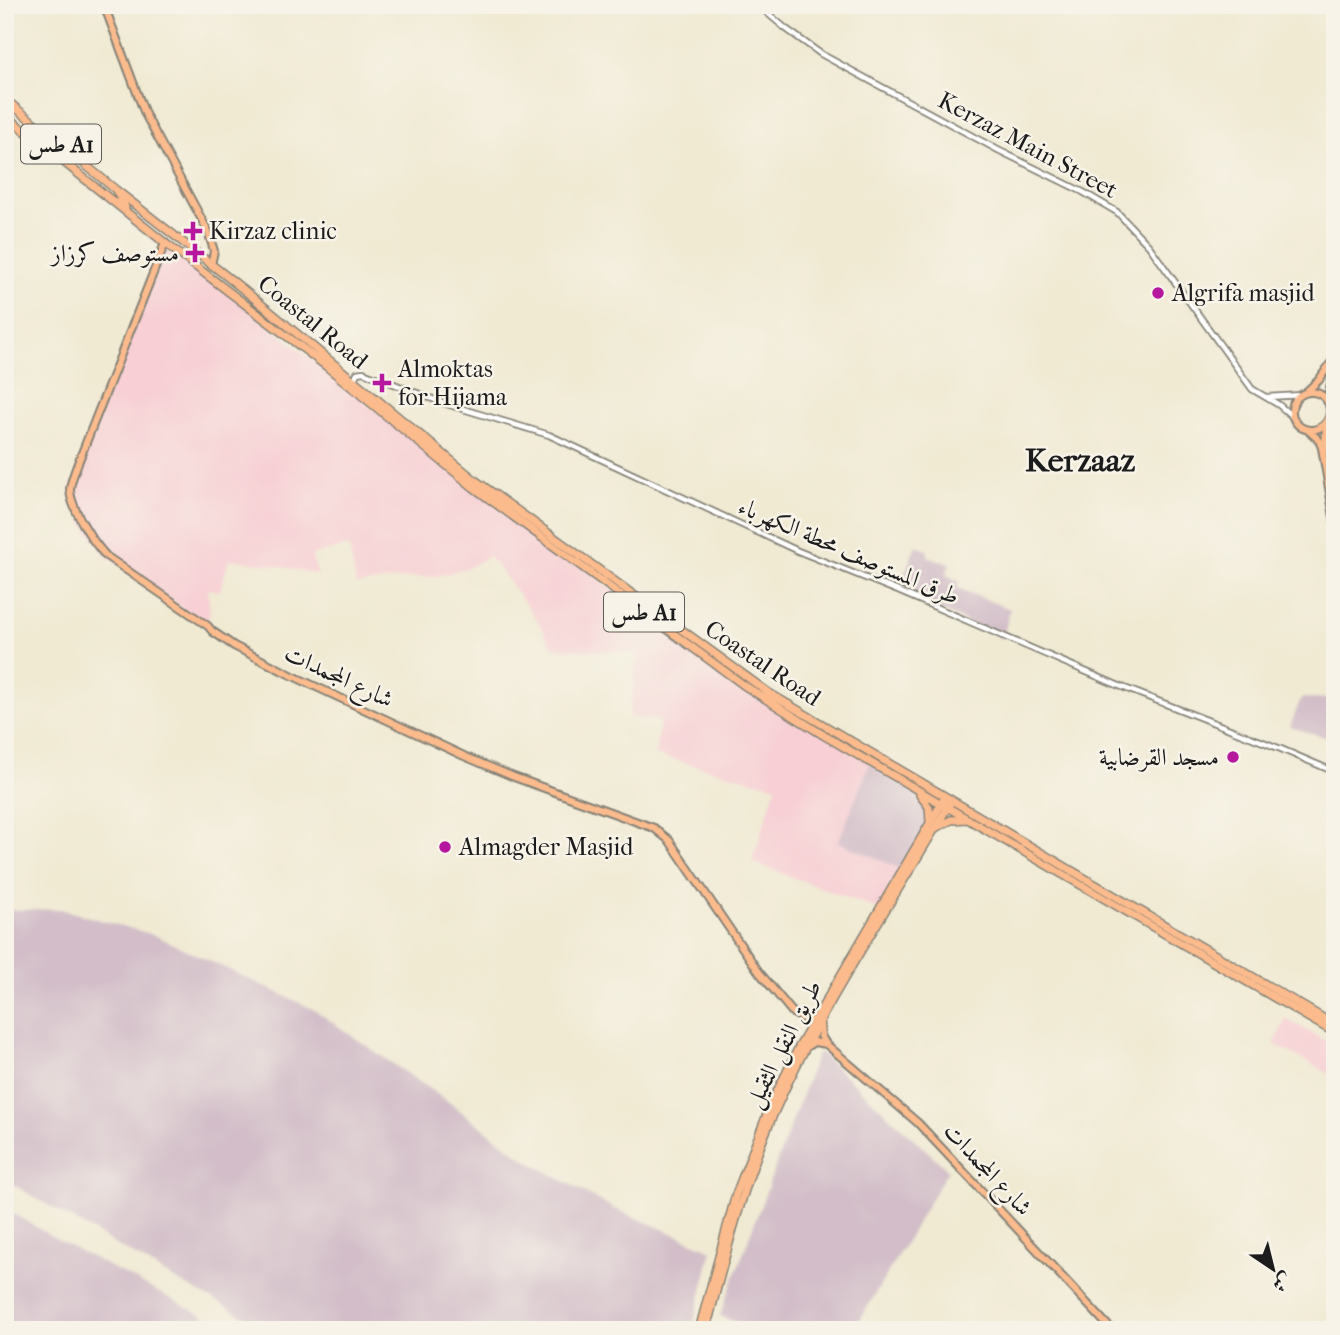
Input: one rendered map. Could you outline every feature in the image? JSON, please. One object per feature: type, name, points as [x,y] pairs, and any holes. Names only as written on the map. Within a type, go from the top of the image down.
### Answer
[{"type":"highway","name":"Coastal Road","points":[[5,99],[211,265],[473,488],[745,686],[787,714],[915,789],[947,801],[969,819],[1335,1033]]},
{"type":"highway","name":"Coastal Road","points":[[5,115],[164,243],[353,384],[475,480],[748,679],[947,801],[1335,1025]]},
{"type":"highway","name":"Coastal Road","points":[[116,190],[128,214]]},
{"type":"highway","points":[[915,789],[929,807],[932,828],[951,820],[969,819]]},
{"type":"highway","name":"طريق النقل الثقيل","points":[[699,1330],[729,1219],[748,1161],[776,1094],[947,801]]},
{"type":"highway","name":"طريق النقل الثقيل","points":[[706,1330],[735,1221],[754,1163],[777,1106],[817,1022]]},
{"type":"main road","points":[[104,5],[148,120],[208,231],[214,251],[211,265]]},
{"type":"main road","name":"شارع المجمدات","points":[[164,243],[70,489],[85,527],[99,548],[106,556],[234,646],[291,675],[481,764],[654,828],[674,848],[752,963],[775,991],[797,1016],[817,1022]]},
{"type":"main road","points":[[1329,421],[1316,429],[1299,426],[1294,418],[1294,403],[1319,380],[1335,357]]},
{"type":"main road","points":[[1325,467],[1330,410],[1327,401],[1335,365]]},
{"type":"main road","points":[[1303,395],[1317,393],[1335,406]]},
{"type":"main road","points":[[1307,429],[1320,443],[1335,523]]},
{"type":"main road","points":[[817,1022],[826,1044]]},
{"type":"main road","points":[[806,1047],[814,1042],[826,1044]]},
{"type":"main road","name":"شارع المجمدات","points":[[826,1044],[918,1123],[1112,1330]]},
{"type":"street","name":"Kerzaz Main Street","points":[[758,5],[821,54],[1118,212],[1141,235],[1249,385],[1294,418]]},
{"type":"street","name":"طرق المستوصف محطة الكهرباء","points":[[353,384],[357,373],[363,372],[443,403],[549,435],[798,551],[1116,685],[1335,772]]},
{"type":"street","points":[[1263,396],[1274,398],[1303,395]]},
{"type":"shaded area","points":[[165,243],[473,487],[745,686],[894,776],[929,807],[880,910],[752,862],[776,786],[655,755],[660,720],[629,717],[638,653],[553,648],[536,618],[489,556],[467,568],[437,576],[356,585],[349,546],[311,555],[318,575],[229,559],[220,591],[208,589],[208,626],[106,556],[85,527],[70,489]]},
{"type":"shaded area","points":[[916,545],[928,551],[928,557],[950,563],[946,575],[959,581],[957,588],[1010,609],[1003,639],[898,590]]},
{"type":"shaded area","points":[[1301,698],[1335,699],[1335,740],[1290,727]]},
{"type":"shaded area","points":[[870,763],[915,789],[931,816],[904,870],[838,842]]},
{"type":"shaded area","points":[[60,909],[154,935],[313,1009],[447,1101],[526,1160],[613,1208],[712,1250],[692,1330],[271,1330],[183,1284],[5,1180],[5,910]]},
{"type":"shaded area","points":[[1286,1019],[1335,1046],[1335,1077],[1274,1044]]},
{"type":"shaded area","points":[[818,1051],[948,1170],[854,1330],[756,1330],[720,1316]]},
{"type":"shaded area","points":[[5,1209],[62,1242],[231,1330],[5,1330]]},
{"type":"place","name":"Kirzaz clinic","points":[[193,231]]},
{"type":"place","name":"مستوصف كرزاز","points":[[195,253]]},
{"type":"place","name":"Algrifa masjid","points":[[1158,293]]},
{"type":"place","name":"Almoktas for Hijama","points":[[382,383]]},
{"type":"place","name":"مسجد القرضابية","points":[[1233,757]]},
{"type":"place","name":"Almagder Masjid","points":[[445,847]]},
{"type":"district","name":"Kerzaaz","points":[[1080,460]]}]
